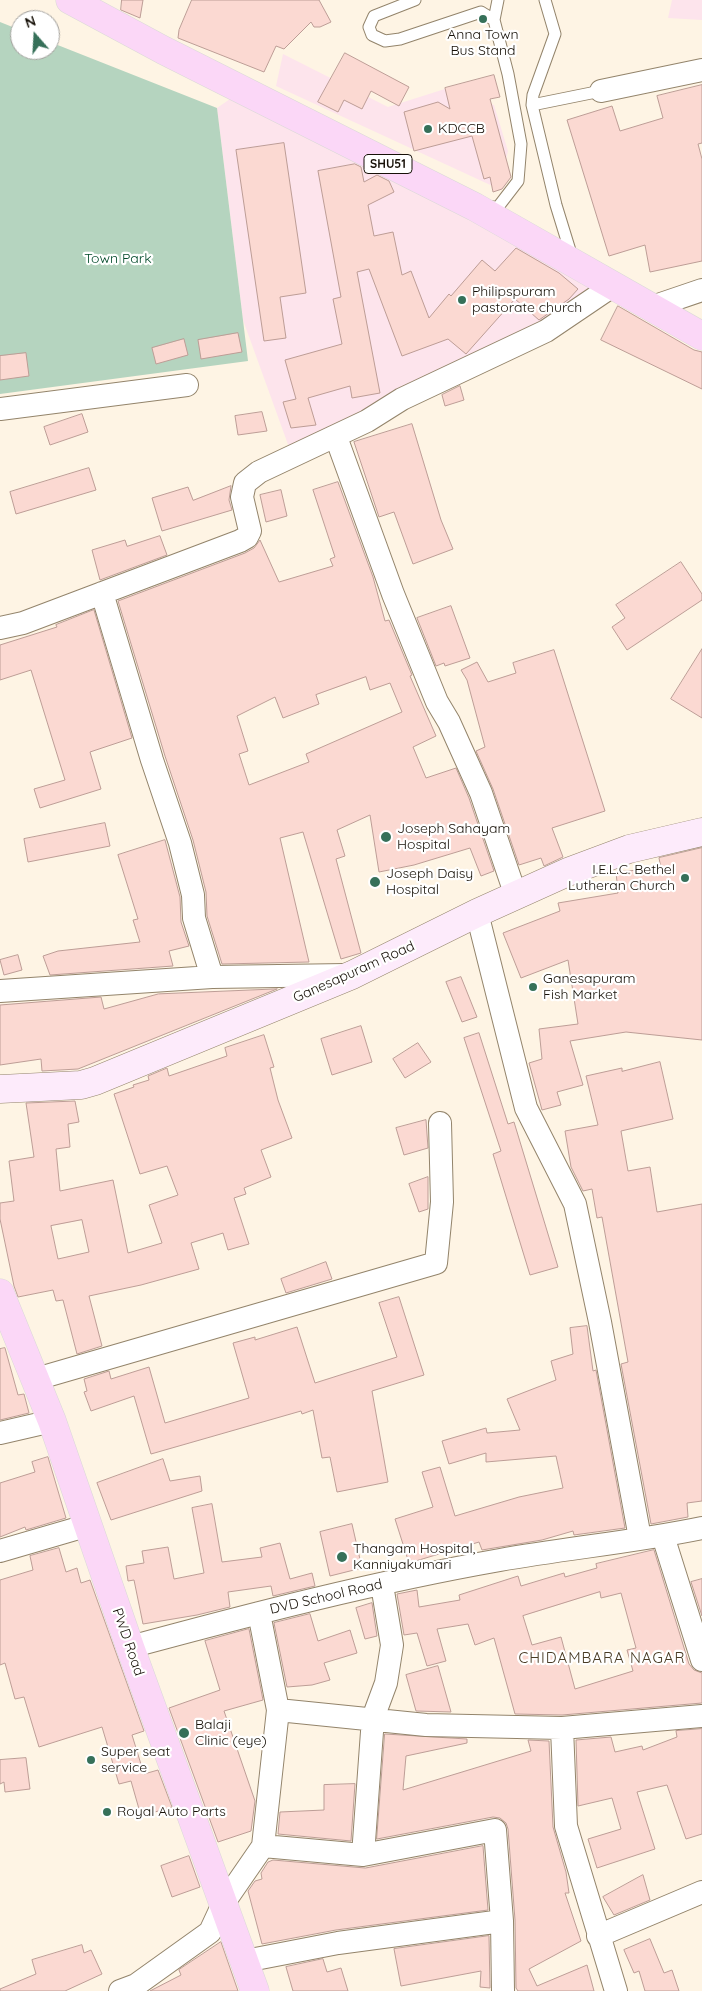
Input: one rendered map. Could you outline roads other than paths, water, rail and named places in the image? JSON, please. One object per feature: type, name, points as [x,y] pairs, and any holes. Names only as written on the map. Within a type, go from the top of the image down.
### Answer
[{"type":"main road","name":"SHU51","points":[[70,0],[163,50],[475,207],[702,336]]},
{"type":"main road","name":"PWD Road","points":[[0,1293],[52,1421],[130,1646],[245,1961],[254,1991]]},
{"type":"street","points":[[601,91],[702,70]]},
{"type":"street","points":[[0,628],[23,623],[247,537],[250,531],[242,497],[245,483],[259,472],[336,437],[367,421],[402,399],[546,331],[614,285]]},
{"type":"street","points":[[652,307],[702,290]]},
{"type":"street","points":[[0,409],[187,385]]},
{"type":"street","points":[[336,437],[393,594],[437,702],[449,722],[481,793],[516,896]]},
{"type":"street","points":[[102,593],[152,760],[180,843],[193,895],[194,918],[212,977]]},
{"type":"street","name":"Ganesapuram Road","points":[[0,1089],[81,1085],[95,1081],[352,975],[477,913],[570,871],[630,849],[702,832]]},
{"type":"street","points":[[477,913],[526,1108],[575,1204],[600,1322],[640,1538]]},
{"type":"street","points":[[0,991],[212,977],[352,975]]},
{"type":"street","points":[[36,1379],[436,1263],[442,1202],[440,1123]]},
{"type":"street","points":[[0,1434],[52,1421]]},
{"type":"street","points":[[0,1551],[88,1525]]},
{"type":"street","name":"DVD School Road","points":[[130,1646],[259,1612],[499,1560],[663,1536],[702,1528]]},
{"type":"street","points":[[663,1536],[702,1660]]},
{"type":"street","points":[[363,1855],[373,1718],[386,1683],[392,1645],[382,1585]]},
{"type":"street","points":[[120,1991],[136,1985],[210,1932],[223,1904],[263,1846],[278,1710],[259,1612]]},
{"type":"street","points":[[278,1710],[426,1724],[562,1728],[702,1716]]},
{"type":"street","points":[[562,1728],[566,1826],[616,1991]]},
{"type":"street","points":[[263,1846],[363,1855],[495,1830],[502,1921],[503,1991]]},
{"type":"street","points":[[598,1936],[702,1892]]},
{"type":"street","points":[[245,1961],[338,1943],[502,1921]]},
{"type":"lane","points":[[415,0],[374,16],[369,27],[372,35],[384,41],[400,39],[481,12],[494,20]]},
{"type":"lane","points":[[475,207],[498,207],[518,181],[521,144],[508,74],[494,20],[498,0]]},
{"type":"lane","points":[[545,0],[556,34],[533,95],[532,106],[556,205],[574,262]]},
{"type":"lane","points":[[532,106],[601,91]]},
{"type":"place","name":"Anna Town Bus Stand","points":[[483,19]]},
{"type":"place","name":"KDCCB","points":[[428,129]]},
{"type":"place","name":"Philipspuram pastorate church","points":[[462,300]]},
{"type":"place","name":"Joseph Sahayam Hospital","points":[[386,837]]},
{"type":"place","name":"I.E.L.C. Bethel Lutheran Church","points":[[685,878]]},
{"type":"place","name":"Joseph Daisy Hospital","points":[[375,882]]},
{"type":"place","name":"Ganesapuram Fish Market","points":[[533,987]]},
{"type":"place","name":"Thangam Hospital, Kanniyakumari","points":[[342,1557]]},
{"type":"place","name":"Balaji Clinic (eye)","points":[[184,1733]]},
{"type":"place","name":"Super seat service","points":[[91,1760]]},
{"type":"place","name":"Royal Auto Parts","points":[[107,1812]]},
{"type":"district","name":"CHIDAMBARA NAGAR","points":[[602,1658]]},
{"type":"park label","name":"Town Park","points":[[118,259]]}]
